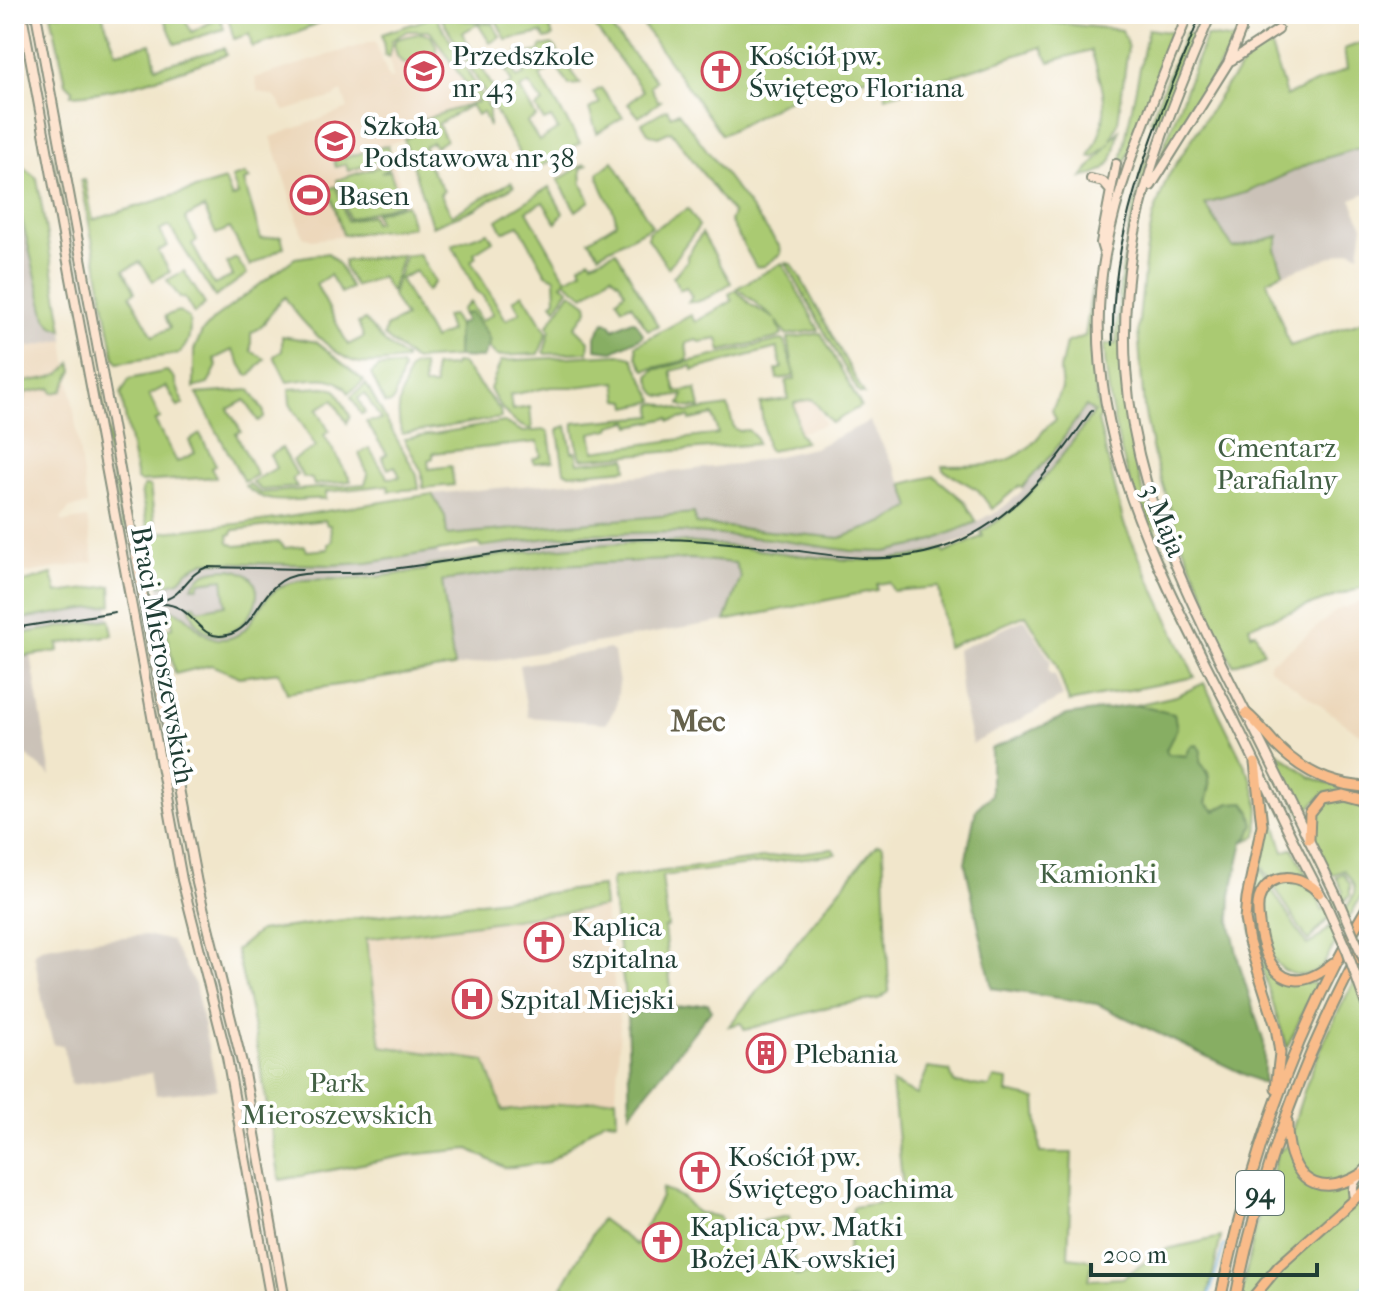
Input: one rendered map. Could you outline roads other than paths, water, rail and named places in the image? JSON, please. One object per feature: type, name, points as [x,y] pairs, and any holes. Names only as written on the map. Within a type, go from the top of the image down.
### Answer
[{"type":"main road","name":"Braci Mieroszewskich","points":[[22,14],[182,880],[227,1057],[271,1301]]},
{"type":"main road","name":"Braci Mieroszewskich","points":[[36,14],[197,883],[243,1067],[285,1301]]},
{"type":"main road","name":"3 Maja","points":[[1188,14],[1119,192],[1104,256],[1099,348],[1105,405],[1114,446],[1148,542],[1326,904],[1368,1009]]},
{"type":"main road","name":"3 Maja","points":[[1211,14],[1174,105],[1141,205],[1132,247],[1124,357],[1129,410],[1146,488],[1160,530],[1212,646],[1336,895],[1369,971]]},
{"type":"main road","points":[[1141,205],[1170,152],[1228,63],[1241,30]]},
{"type":"main road","points":[[1228,63],[1278,30]]},
{"type":"main road","points":[[1104,256],[1101,243],[1116,164]]},
{"type":"main road","points":[[1091,179],[1103,182],[1110,190]]},
{"type":"main road","points":[[125,571],[138,570]]},
{"type":"main road","points":[[1246,713],[1307,771],[1334,782],[1369,787]]},
{"type":"main road","points":[[1255,763],[1262,825],[1245,919],[1249,942],[1276,1027],[1279,1062],[1273,1107]]},
{"type":"main road","points":[[1309,839],[1310,814],[1322,799],[1343,795],[1369,802]]},
{"type":"main road","points":[[1319,893],[1310,882],[1293,877],[1280,878],[1266,887],[1258,909],[1263,947],[1274,968],[1295,979],[1314,977],[1338,958]]},
{"type":"main road","points":[[1356,926],[1369,892]]},
{"type":"main road","name":"94","points":[[1220,1301],[1247,1190],[1273,1107],[1303,1031],[1338,958],[1369,904]]},
{"type":"main road","name":"94","points":[[1235,1301],[1251,1224],[1288,1110],[1326,1017],[1369,935]]},
{"type":"main road","points":[[1288,1110],[1288,1151],[1302,1176],[1315,1183],[1334,1184],[1361,1174]]},
{"type":"main road","points":[[1355,1199],[1352,1188],[1369,1166]]},
{"type":"main road","points":[[1250,1301],[1279,1266],[1369,1186]]},
{"type":"waterway","points":[[1208,1301],[1224,1245]]},
{"type":"waterway","points":[[1345,1301],[1369,1282]]},
{"type":"tram line","points":[[1113,345],[1119,259],[1139,175],[1201,14]]},
{"type":"tram line","points":[[161,604],[181,610],[217,636],[238,631],[277,584],[304,574],[370,572],[611,540],[715,541],[862,558],[919,554],[965,539],[1008,510],[1045,474],[1092,410]]},
{"type":"tram line","points":[[160,601],[175,595],[193,575],[207,567],[303,569]]},
{"type":"tram line","points":[[14,628],[115,612]]},
{"type":"place","name":"Przedszkole nr 43","points":[[424,71]]},
{"type":"place","name":"Kościół pw. Świętego Floriana","points":[[721,71]]},
{"type":"place","name":"Szkoła Podstawowa nr 38","points":[[335,141]]},
{"type":"place","name":"Basen","points":[[310,195]]},
{"type":"place","name":"Kaplica szpitalna","points":[[544,942]]},
{"type":"place","name":"Szpital Miejski","points":[[472,999]]},
{"type":"place","name":"Plebania","points":[[766,1053]]},
{"type":"place","name":"Kościół pw. Świętego Joachima","points":[[700,1172]]},
{"type":"place","name":"Kaplica pw. Matki Bożej AK-owskiej","points":[[662,1242]]},
{"type":"district","name":"Mec","points":[[698,721]]},
{"type":"park label","name":"Cmentarz Parafialny","points":[[1277,463]]},
{"type":"park label","name":"Kamionki","points":[[1098,873]]},
{"type":"park label","name":"Park Mieroszewskich","points":[[337,1098]]}]
